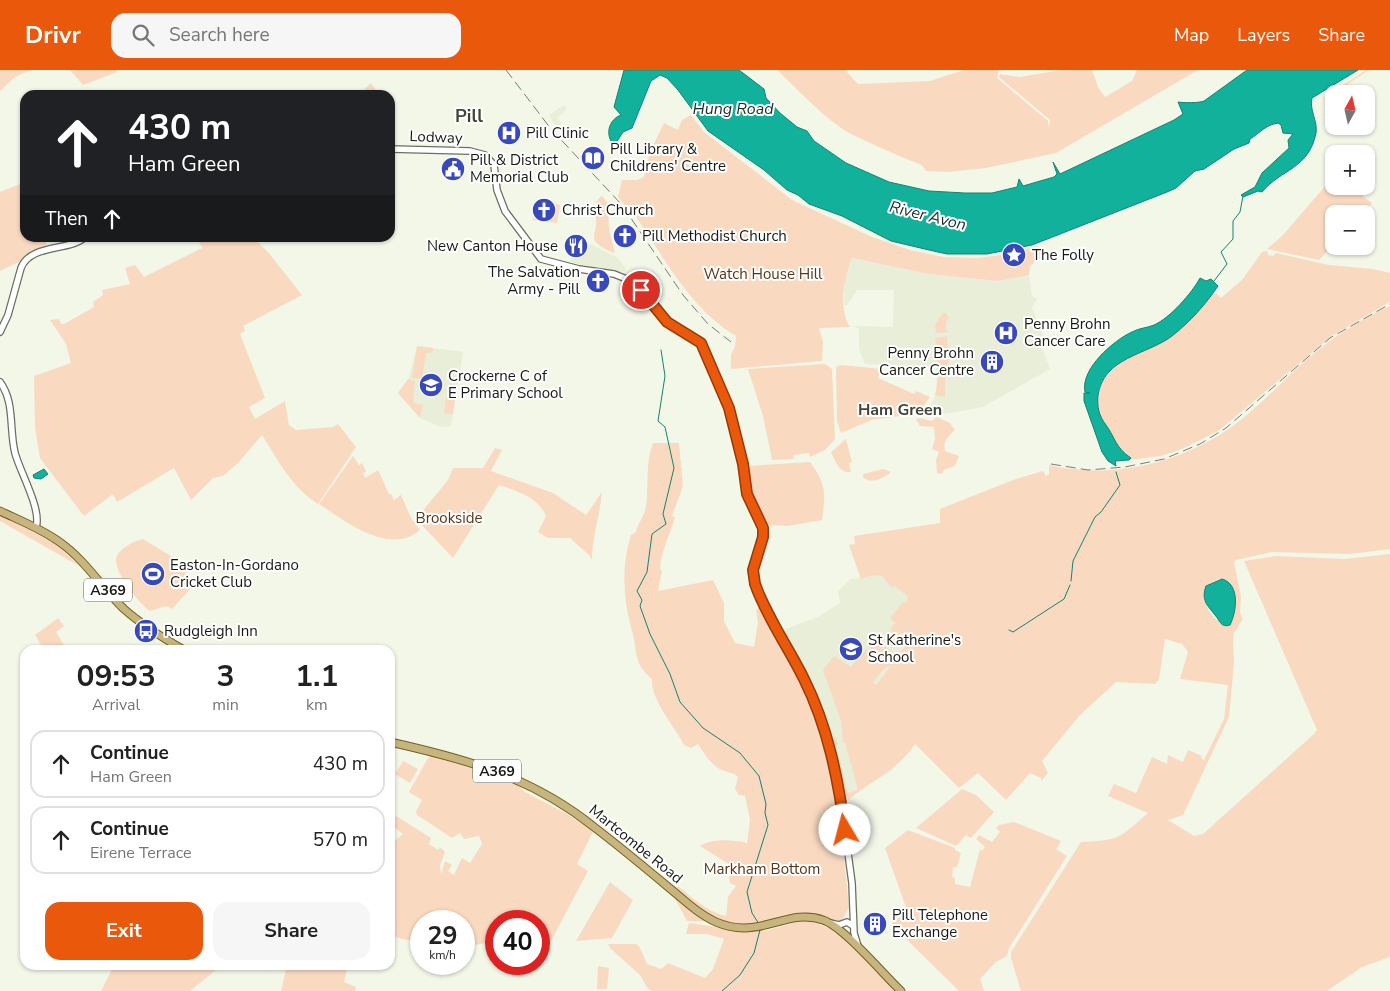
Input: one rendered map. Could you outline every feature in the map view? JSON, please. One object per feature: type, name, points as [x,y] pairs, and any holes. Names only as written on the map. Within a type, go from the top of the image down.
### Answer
[{"type":"main road","name":"A369","points":[[0,511],[36,527],[64,546],[95,575],[124,609],[177,645]]},
{"type":"main road","name":"Martcombe Road","points":[[395,743],[486,766],[538,790],[569,808],[592,825],[703,915],[729,926],[756,928],[790,919],[808,917],[830,923],[849,936],[859,949],[901,991]]},
{"type":"street","name":"Lodway","points":[[395,149],[414,148],[480,153],[489,158],[494,165],[500,199],[509,219],[541,259],[625,278],[641,290],[661,315],[673,326],[701,343],[729,408],[743,464],[747,494],[763,528],[763,537],[754,561],[753,576],[764,604],[806,681],[828,742],[838,783],[847,842],[852,885],[852,913]]},
{"type":"street","points":[[0,332],[8,315],[21,268],[25,261],[59,245],[76,244],[79,242]]},
{"type":"street","points":[[0,382],[10,405],[15,453],[36,512],[36,527]]},
{"type":"street","points":[[849,936],[847,922],[852,913]]},
{"type":"street","points":[[849,936],[853,926],[852,913]]},
{"type":"street","points":[[830,923],[839,925],[847,922]]},
{"type":"street","points":[[847,922],[853,926]]},
{"type":"shaded area","points":[[564,105],[567,109],[557,118],[562,123],[557,129],[549,115]]},
{"type":"shaded area","points":[[590,244],[618,258],[625,267],[625,271],[616,273],[570,262],[571,259]]},
{"type":"shaded area","points":[[852,258],[929,274],[998,281],[1029,275],[1032,296],[1037,299],[1032,307],[1044,338],[1041,345],[1050,369],[983,407],[944,414],[937,411],[931,405],[937,390],[936,367],[865,364],[859,349],[859,329],[854,326],[893,327],[894,290],[857,290],[847,305],[844,305],[845,273]]},
{"type":"shaded area","name":"Crockerne C of E Primary School","points":[[417,346],[463,352],[451,426],[441,427],[420,418],[398,393],[408,381]]},
{"type":"shaded area","name":"St Katherine's School","points":[[948,527],[988,538],[889,671],[893,770],[862,788],[848,800],[830,731],[806,672],[783,630],[818,617],[840,603],[838,591],[851,579],[861,578],[849,545]]},
{"type":"green space","points":[[0,70],[31,70],[15,77],[0,91]]},
{"type":"green space","points":[[70,70],[116,70],[117,72],[83,85]]},
{"type":"green space","points":[[777,70],[845,70],[858,84],[930,81],[964,70],[999,70],[997,78],[1048,121],[1049,128],[1050,120],[999,77],[1000,74],[1020,77],[1061,70],[1092,70],[1098,87],[1105,97],[1132,81],[1137,70],[1198,70],[1056,153],[986,168],[948,172],[926,171],[922,165],[851,134],[822,113]]},
{"type":"green space","points":[[1366,70],[1369,70],[1346,85],[1343,85]]},
{"type":"green space","points":[[371,83],[376,90],[363,90]]},
{"type":"green space","name":"Watch House Hill","points":[[691,115],[704,132],[792,200],[872,237],[910,250],[944,257],[978,258],[1007,254],[1014,258],[1021,250],[1037,246],[1043,255],[1030,266],[1029,275],[998,281],[929,274],[852,258],[845,283],[843,302],[846,320],[850,327],[819,328],[823,342],[822,361],[731,369],[731,354],[735,347],[736,336],[704,311],[691,296],[634,214],[618,197],[622,180],[637,180],[644,177],[650,152],[664,123],[678,130],[682,120]]},
{"type":"green space","points":[[20,184],[20,242],[46,242],[47,248],[0,271],[0,192]]},
{"type":"green space","points":[[1325,186],[1325,195],[1361,195],[1372,203],[1370,205],[1325,205],[1325,254],[1319,260],[1267,249],[1282,236]]},
{"type":"green space","points":[[602,196],[608,204],[609,229],[615,253],[601,247],[594,239],[596,206]]},
{"type":"green space","points":[[550,202],[560,205],[557,223],[533,220],[534,216],[539,216],[534,215],[535,212],[543,213],[543,217],[549,218],[551,213],[554,214],[555,209],[550,208]]},
{"type":"green space","points":[[199,242],[257,242],[268,252],[302,295],[243,326],[245,331],[240,334],[265,398],[249,407],[255,419],[285,401],[289,425],[296,430],[333,427],[338,424],[356,447],[318,504],[300,490],[262,435],[238,463],[223,476],[213,478],[191,500],[174,468],[117,502],[113,494],[84,516],[40,458],[35,428],[34,376],[71,363],[66,344],[50,320],[59,319],[61,324],[64,324],[94,307],[93,302],[103,295],[102,290],[130,284],[125,268],[135,265],[144,277],[202,248]]},
{"type":"green space","points":[[1267,251],[1268,255],[1273,256],[1276,253],[1329,265],[1373,269],[1390,273],[1390,302],[1333,335],[1218,431],[1182,449],[1161,456],[1129,460],[1131,457],[1116,445],[1100,415],[1098,403],[1102,382],[1122,361],[1170,337],[1216,293],[1221,298],[1242,280],[1262,252]]},
{"type":"green space","points":[[1390,306],[1390,549],[1350,554],[1272,552],[1234,562],[1241,597],[1240,613],[1243,619],[1234,633],[1233,640],[1234,663],[1229,717],[1183,815],[1168,820],[1194,836],[1203,834],[1317,730],[1244,561],[1276,556],[1345,559],[1390,554],[1390,957],[1362,967],[1327,991],[1021,991],[1011,952],[1081,842],[1112,839],[1124,833],[1148,813],[1108,796],[1114,784],[1136,793],[1152,757],[1167,764],[1168,755],[1183,762],[1188,750],[1202,756],[1201,758],[1204,760],[1224,719],[1228,685],[1180,679],[1188,652],[1182,644],[1165,639],[1159,679],[1155,684],[1116,682],[1080,715],[1042,761],[1048,773],[1041,781],[1041,778],[1030,773],[1006,800],[978,773],[959,788],[915,744],[893,768],[848,800],[847,796],[844,805],[830,743],[831,741],[846,793],[832,740],[836,736],[838,744],[835,745],[848,793],[858,790],[845,742],[843,743],[841,721],[823,670],[834,656],[851,667],[866,649],[873,654],[867,645],[873,639],[883,647],[881,651],[885,646],[895,654],[890,660],[897,656],[910,641],[901,633],[895,639],[893,637],[895,634],[890,629],[895,623],[890,618],[903,602],[906,603],[908,597],[895,586],[892,588],[882,576],[873,575],[861,579],[849,545],[855,544],[854,536],[940,523],[940,509],[1013,480],[1043,471],[1046,476],[1049,474],[1049,465],[1073,469],[1121,469],[1169,459],[1191,450],[1213,439],[1243,419],[1304,362],[1334,338],[1367,317]],"holes":[[[1219,579],[1224,580],[1235,594],[1230,625],[1218,620],[1207,607],[1207,585]],[[891,666],[876,685],[873,682],[886,667]]]},
{"type":"green space","points":[[943,313],[947,313],[947,316],[949,316],[946,330],[950,332],[936,333],[935,324]]},
{"type":"green space","points":[[950,336],[947,337],[949,367],[952,370],[939,372],[935,338]]},
{"type":"green space","points":[[417,346],[433,348],[433,352],[426,353],[422,379],[412,378]]},
{"type":"green space","points":[[825,364],[832,369],[835,439],[825,450],[810,457],[809,453],[793,455],[794,459],[772,460],[763,416],[748,369]]},
{"type":"green space","points":[[837,366],[881,369],[878,378],[914,394],[916,391],[930,397],[920,411],[914,414],[871,420],[841,433],[837,421],[836,370]]},
{"type":"green space","points":[[941,375],[949,377],[945,378],[945,397],[935,395],[938,378]]},
{"type":"green space","points":[[408,379],[415,381],[413,403],[423,405],[420,418],[398,393]]},
{"type":"green space","points":[[446,397],[455,398],[453,414],[444,413]]},
{"type":"green space","points":[[937,417],[950,423],[955,430],[945,441],[945,451],[959,456],[955,466],[944,470],[942,474],[937,473],[936,460],[939,452],[932,449],[935,439],[934,427],[920,426],[916,419],[920,418],[931,421]]},
{"type":"green space","points":[[846,439],[852,462],[849,463],[851,472],[841,469],[831,452]]},
{"type":"green space","name":"Markham Bottom","points":[[653,443],[679,443],[683,486],[672,516],[675,517],[662,556],[660,569],[662,571],[658,591],[713,580],[724,603],[724,621],[735,643],[754,647],[758,622],[756,610],[760,607],[763,608],[800,677],[828,755],[839,806],[849,908],[842,920],[801,914],[764,923],[739,925],[705,913],[675,891],[678,886],[706,908],[726,916],[728,897],[736,886],[730,883],[729,876],[732,866],[700,846],[717,841],[747,843],[750,820],[745,796],[739,795],[735,789],[738,777],[716,767],[698,744],[691,748],[684,745],[659,704],[652,687],[652,679],[642,668],[637,657],[624,583],[631,535],[636,532],[646,507],[648,466]]},
{"type":"green space","name":"Brookside","points":[[495,448],[502,450],[491,471],[553,493],[586,515],[602,492],[592,560],[570,538],[548,538],[538,532],[546,516],[538,504],[526,496],[499,485],[453,558],[416,519],[448,480],[453,468],[483,468]]},
{"type":"green space","points":[[353,456],[359,465],[362,463],[366,471],[363,474],[365,478],[378,470],[389,494],[391,494],[394,500],[401,495],[411,518],[420,530],[408,537],[382,538],[368,534],[355,527],[319,504]]},
{"type":"green space","points":[[810,462],[824,489],[822,520],[788,526],[767,525],[750,490],[748,466]]},
{"type":"green space","points":[[883,469],[891,472],[874,481],[863,477],[863,474]]},
{"type":"green space","points":[[0,515],[56,544],[79,566],[0,521]]},
{"type":"green space","name":"Easton-In-Gordano Cricket Club","points":[[143,539],[189,567],[183,578],[193,586],[172,609],[167,606],[150,611],[135,596],[119,573],[116,560],[119,552]]},
{"type":"green space","points":[[58,618],[64,626],[56,632],[64,645],[41,645],[35,635]]},
{"type":"green space","points":[[433,755],[486,770],[515,783],[525,792],[569,815],[593,832],[577,864],[588,871],[551,941],[550,910],[485,910],[485,943],[475,945],[475,910],[410,910],[410,941],[395,937],[395,841],[403,834],[395,828],[396,816],[431,838],[429,844],[438,850],[440,847],[445,852],[440,866],[441,874],[445,861],[452,865],[448,871],[454,875],[462,858],[470,863],[482,844],[479,836],[464,839],[460,833],[452,838],[417,815],[416,811],[422,800],[409,792],[428,758]]},
{"type":"green space","points":[[403,761],[418,769],[410,783],[395,774]]},
{"type":"green space","points":[[962,789],[976,795],[994,812],[971,838],[966,835],[956,846],[916,828]]},
{"type":"green space","points":[[1014,822],[1061,841],[1056,849],[1067,856],[1009,948],[1007,956],[996,962],[980,979],[984,991],[959,991],[893,926],[892,922],[908,913],[885,848],[908,830],[955,848],[955,850],[961,853],[957,867],[953,867],[952,877],[955,878],[955,884],[970,887],[980,849],[982,851],[985,847],[976,839],[979,835],[992,842],[1000,832],[996,828],[999,825]]},
{"type":"green space","points":[[610,882],[633,900],[612,938],[576,941]]},
{"type":"green space","points":[[675,897],[710,921],[687,921]]},
{"type":"green space","points":[[804,920],[818,923],[843,938],[865,958],[895,991],[652,991],[648,989],[640,975],[608,944],[636,944],[639,946],[647,964],[661,969],[668,963],[705,978],[713,969],[724,939],[707,934],[686,934],[689,923],[751,932],[768,930]]},
{"type":"green space","points":[[598,966],[609,968],[607,989],[597,989]]},
{"type":"green space","points":[[112,970],[216,970],[190,991],[101,991]]},
{"type":"green space","points":[[286,970],[347,970],[344,982],[356,987],[355,991],[281,991]]},
{"type":"water","name":"Hung Road","points":[[624,70],[739,70],[764,89],[766,98],[780,113],[797,127],[807,131],[814,141],[846,163],[889,182],[929,191],[992,193],[1017,187],[1019,179],[1023,186],[1054,177],[1057,174],[1053,162],[1060,174],[1174,120],[1183,114],[1178,102],[1204,101],[1247,70],[1358,70],[1333,85],[1325,85],[1325,90],[1312,98],[1316,133],[1312,145],[1301,161],[1269,184],[1262,192],[1258,191],[1243,197],[1241,195],[1255,187],[1262,173],[1289,148],[1288,140],[1293,134],[1283,133],[1281,125],[1278,123],[1263,130],[1250,139],[1249,143],[1234,149],[1204,169],[1195,171],[1176,188],[1032,245],[987,254],[947,254],[891,241],[842,216],[809,204],[798,195],[787,190],[764,170],[708,131],[678,90],[667,78],[660,75],[651,81],[632,128],[623,132],[616,143],[612,143],[609,135],[610,126],[621,115],[614,107]]},
{"type":"water","points":[[1200,278],[1206,281],[1211,279],[1218,286],[1185,325],[1162,342],[1117,365],[1108,373],[1102,383],[1098,396],[1100,415],[1119,446],[1131,458],[1129,460],[1115,461],[1116,466],[1108,461],[1102,452],[1084,401],[1084,393],[1090,393],[1085,392],[1088,374],[1100,356],[1116,342],[1135,331],[1154,325],[1167,317],[1186,298]]},
{"type":"water","points":[[44,469],[48,474],[41,479],[34,478],[33,475]]},
{"type":"water","points":[[1222,579],[1232,586],[1235,599],[1234,613],[1230,625],[1227,626],[1221,623],[1207,605],[1204,595],[1206,586]]},
{"type":"waterway","points":[[1214,281],[1227,264],[1221,252],[1233,239],[1233,221],[1240,212],[1243,196]]},
{"type":"waterway","points":[[661,350],[665,376],[658,421],[665,427],[674,468],[663,514],[666,524],[652,534],[647,572],[637,591],[642,600],[640,606],[650,634],[670,674],[680,702],[703,728],[740,753],[759,776],[766,804],[765,813],[768,825],[747,892],[752,913],[759,924]]},
{"type":"waterway","points":[[1071,581],[1073,561],[1095,517],[1101,512],[1120,485],[1116,472]]},
{"type":"waterway","points":[[1009,630],[1013,632],[1064,599],[1070,585]]},
{"type":"waterway","points":[[722,991],[740,975],[754,953],[760,930]]},
{"type":"railway","points":[[506,70],[551,129],[622,205],[683,295],[708,324],[731,342]]},
{"type":"railway","points":[[1051,464],[1088,470],[1125,467],[1164,459],[1200,444],[1226,428],[1330,338],[1390,304]]},
{"type":"place","name":"Pill Clinic","points":[[509,133]]},
{"type":"place","name":"Pill Library & Childrens' Centre","points":[[593,158]]},
{"type":"place","name":"Pill & District Memorial Club","points":[[453,169]]},
{"type":"place","name":"Christ Church","points":[[544,210]]},
{"type":"place","name":"Pill Methodist Church","points":[[625,236]]},
{"type":"place","name":"New Canton House","points":[[576,246]]},
{"type":"place","name":"The Folly","points":[[1014,255]]},
{"type":"place","name":"The Salvation Army - Pill","points":[[598,281]]},
{"type":"place","name":"Penny Brohn Cancer Care","points":[[1006,333]]},
{"type":"place","name":"Penny Brohn Cancer Centre","points":[[992,362]]},
{"type":"place","name":"Crockerne C of E Primary School","points":[[431,385]]},
{"type":"place","name":"Easton-In-Gordano Cricket Club","points":[[153,574]]},
{"type":"place","name":"Rudgleigh Inn","points":[[146,631]]},
{"type":"place","name":"St Katherine's School","points":[[851,649]]},
{"type":"place","name":"Pill Telephone Exchange","points":[[875,924]]},
{"type":"district","name":"Pill","points":[[469,116]]},
{"type":"district","name":"Ham Green","points":[[900,409]]},
{"type":"route","points":[[641,290],[667,322],[701,343],[707,352],[729,408],[743,464],[743,477],[747,494],[763,528],[762,542],[754,561],[753,576],[755,584],[806,681],[828,742],[838,783],[845,830]]},
{"type":"water label","name":"River Avon","points":[[928,215]]}]
